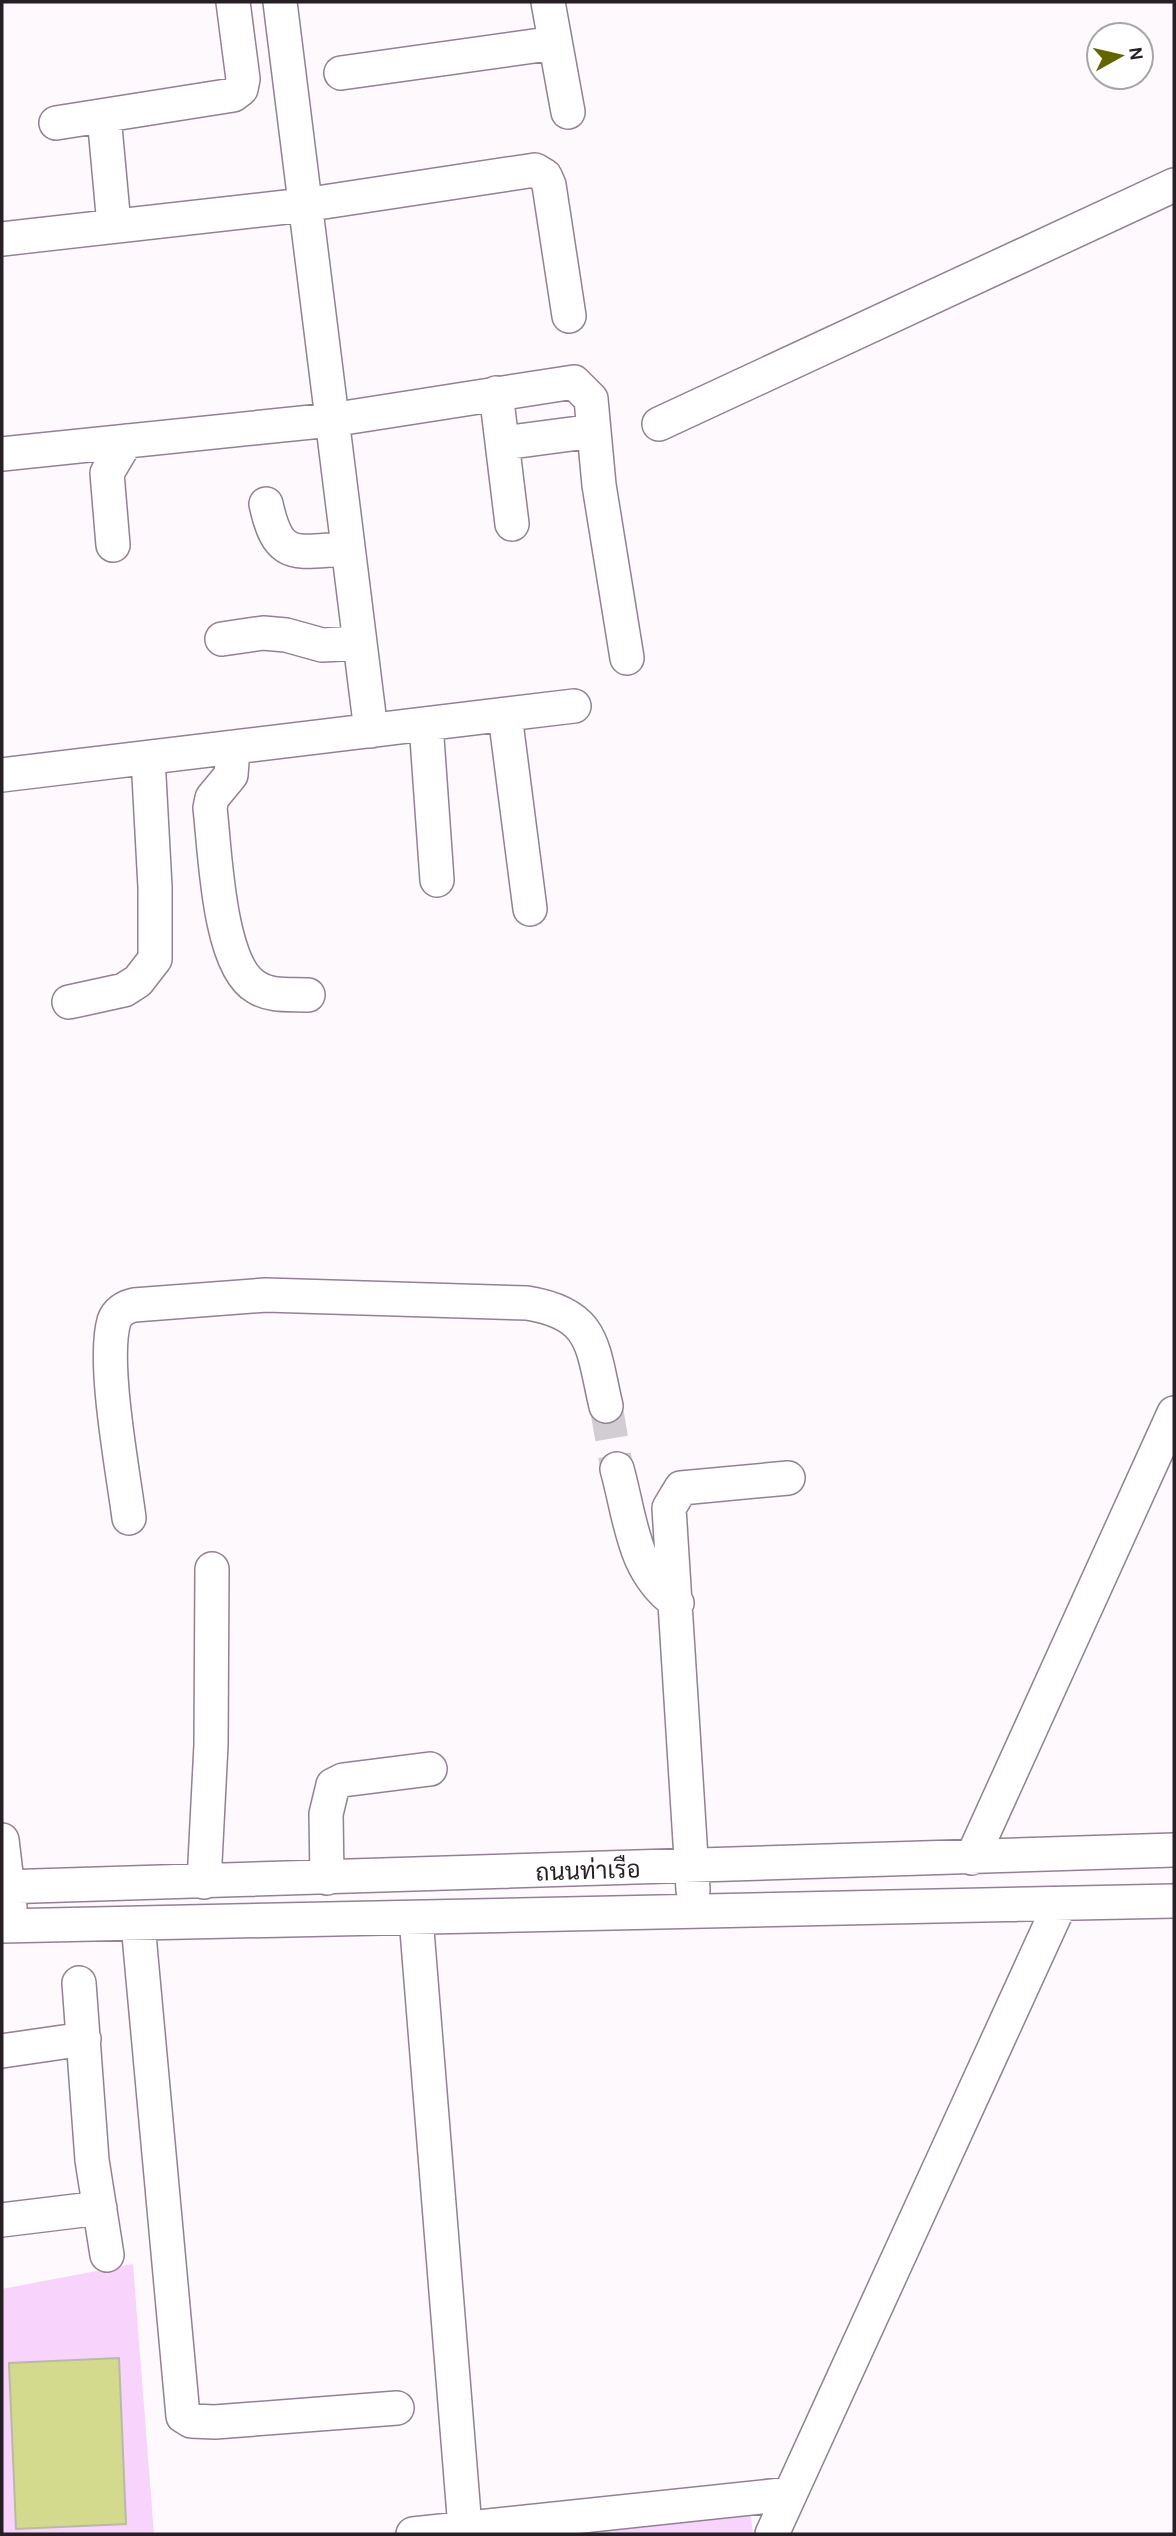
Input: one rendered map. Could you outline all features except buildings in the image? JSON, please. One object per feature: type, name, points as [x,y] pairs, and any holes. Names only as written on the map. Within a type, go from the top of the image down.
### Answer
[{"type":"street","points":[[56,123],[233,95],[241,89],[233,2]]},
{"type":"street","points":[[280,2],[371,731]]},
{"type":"street","points":[[548,2],[568,111]]},
{"type":"street","points":[[341,73],[555,43]]},
{"type":"street","points":[[104,116],[114,225]]},
{"type":"street","points":[[2,239],[304,205],[535,170],[545,176],[549,185],[569,316]]},
{"type":"street","points":[[659,425],[1174,185]]},
{"type":"street","points":[[2,454],[331,420],[574,382],[591,399],[599,485],[627,657]]},
{"type":"street","points":[[495,393],[512,524]]},
{"type":"street","points":[[503,443],[594,431]]},
{"type":"street","points":[[113,545],[107,473],[127,441]]},
{"type":"street","points":[[266,504],[272,528],[284,547],[295,551],[348,549]]},
{"type":"street","points":[[222,639],[263,633],[286,635],[314,645],[360,643]]},
{"type":"street","points":[[2,775],[574,706]]},
{"type":"street","points":[[505,715],[530,909]]},
{"type":"street","points":[[426,724],[437,880]]},
{"type":"street","points":[[233,748],[231,775],[212,798],[210,808],[221,901],[231,950],[239,969],[254,987],[268,993],[309,995]]},
{"type":"street","points":[[69,1002],[124,990],[138,981],[155,958],[155,887],[148,758]]},
{"type":"street","points":[[129,1518],[110,1360],[115,1318],[127,1307],[134,1305],[266,1295],[527,1303],[555,1308],[582,1329],[591,1342],[606,1406]]},
{"type":"street","points":[[972,1858],[1174,1413]]},
{"type":"street","points":[[617,1469],[639,1560],[649,1578],[677,1603]]},
{"type":"street","points":[[693,1913],[677,1603],[669,1508],[681,1488],[788,1478]]},
{"type":"street","points":[[204,1882],[211,1745],[212,1569]]},
{"type":"street","points":[[327,1878],[326,1814],[333,1786],[343,1780],[430,1769]]},
{"type":"street","points":[[2,1840],[7,1926]]},
{"type":"street","name":"ถนนท่าเรือ","points":[[5,1887],[1174,1850]]},
{"type":"street","name":"ถนนท่าเรือ","points":[[7,1926],[693,1913],[1174,1900]]},
{"type":"street","points":[[772,2534],[1060,1904]]},
{"type":"street","points":[[416,1918],[465,2528]]},
{"type":"street","points":[[138,1924],[183,2416],[191,2421],[215,2422],[397,2408]]},
{"type":"street","points":[[79,1983],[92,2160],[107,2255]]},
{"type":"street","points":[[2,2051],[84,2039]]},
{"type":"street","points":[[2,2220],[100,2208]]},
{"type":"street","points":[[413,2534],[790,2494]]},
{"type":"shaded area","points":[[133,2264],[154,2534],[2,2534],[2,2289]]},
{"type":"shaded area","points":[[746,2512],[751,2517],[753,2534],[553,2534]]},
{"type":"tunnel","points":[[606,1406],[617,1469]]}]
